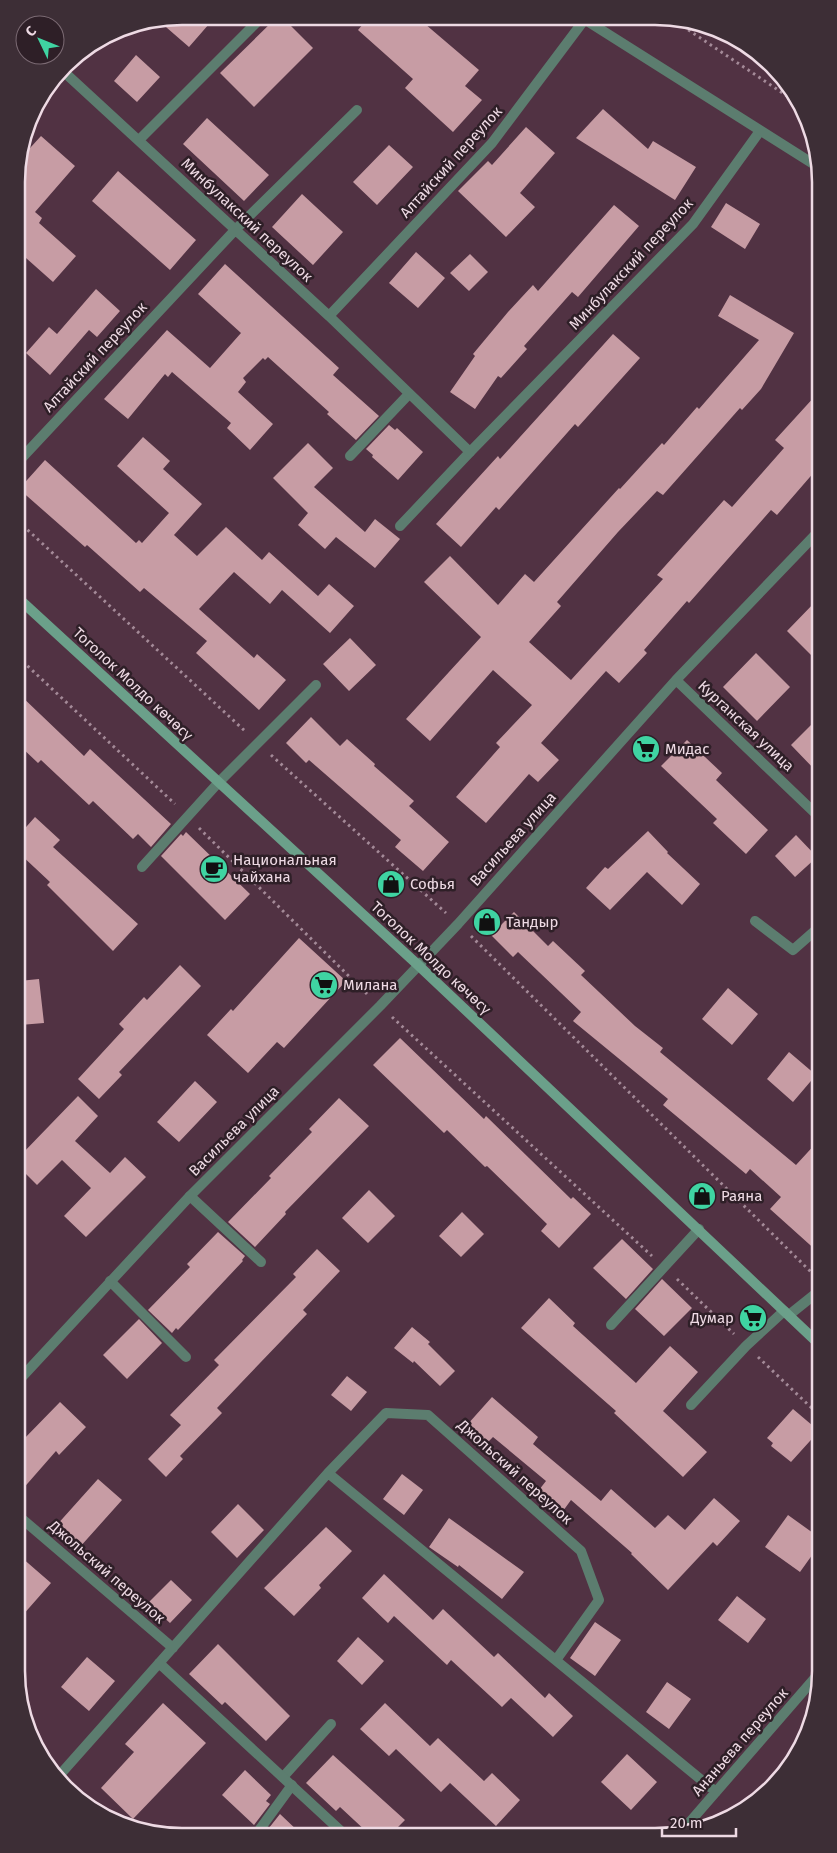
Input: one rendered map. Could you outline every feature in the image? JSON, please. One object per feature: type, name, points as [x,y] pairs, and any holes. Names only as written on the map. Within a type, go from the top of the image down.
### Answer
[{"type":"main road","name":"Тоголок Молдо көчөсү","points":[[25,604],[418,965],[812,1337]]},
{"type":"street","points":[[139,140],[254,25]]},
{"type":"street","name":"Алтайский переулок","points":[[329,316],[492,143],[580,25]]},
{"type":"street","points":[[593,25],[811,163]]},
{"type":"street","name":"Минбулакский переулок","points":[[68,75],[329,316],[470,452]]},
{"type":"street","name":"Алтайский переулок","points":[[25,455],[236,229],[357,110]]},
{"type":"street","name":"Минбулакский переулок","points":[[400,526],[693,224],[760,131]]},
{"type":"street","points":[[350,456],[409,394]]},
{"type":"street","name":"Васильева улица","points":[[25,1374],[190,1196],[380,1006],[458,924],[676,680],[812,538]]},
{"type":"street","name":"Курганская улица","points":[[676,680],[812,810]]},
{"type":"street","points":[[142,866],[218,783],[316,685]]},
{"type":"street","points":[[755,921],[793,950],[812,933]]},
{"type":"street","points":[[190,1196],[261,1262]]},
{"type":"street","points":[[610,1325],[699,1229]]},
{"type":"street","points":[[110,1281],[186,1358]]},
{"type":"street","points":[[691,1405],[746,1346],[786,1313],[812,1296]]},
{"type":"street","name":"Джольский переулок","points":[[63,1772],[328,1473],[386,1413],[428,1415],[581,1551],[599,1600],[556,1660]]},
{"type":"street","points":[[328,1473],[716,1792]]},
{"type":"street","name":"Джольский переулок","points":[[25,1521],[172,1648]]},
{"type":"street","points":[[160,1663],[338,1828]]},
{"type":"street","name":"Ананьева переулок","points":[[688,1824],[812,1681]]},
{"type":"street","points":[[283,1777],[331,1724]]},
{"type":"street","points":[[261,1828],[292,1785]]},
{"type":"path","points":[[686,28],[784,94]]},
{"type":"path","points":[[25,527],[259,744],[458,924],[812,1273]]},
{"type":"path","points":[[25,665],[188,817],[380,1006],[664,1267],[812,1408]]},
{"type":"building","points":[[208,25],[189,47],[165,26]]},
{"type":"building","points":[[269,25],[290,25],[313,48],[254,107],[220,73]]},
{"type":"building","points":[[362,25],[426,25],[479,70],[465,86],[482,100],[453,132],[405,88],[413,79],[358,30]]},
{"type":"building","points":[[136,55],[160,77],[137,102],[114,81]]},
{"type":"building","points":[[603,109],[648,149],[653,141],[696,167],[675,200],[576,138]]},
{"type":"building","points":[[207,118],[269,175],[244,201],[183,144]]},
{"type":"building","points":[[526,127],[555,153],[520,193],[535,207],[506,237],[458,191],[488,161],[492,165]]},
{"type":"building","points":[[41,136],[75,166],[35,212],[42,218],[39,223],[76,256],[53,282],[25,257],[25,172],[28,150]]},
{"type":"building","points":[[389,145],[413,167],[377,205],[353,182]]},
{"type":"building","points":[[118,171],[196,240],[170,270],[92,201]]},
{"type":"building","points":[[302,194],[343,232],[313,265],[272,227]]},
{"type":"building","points":[[726,203],[760,224],[745,249],[711,227]]},
{"type":"building","points":[[614,205],[639,226],[578,297],[572,292],[524,346],[527,349],[501,378],[498,376],[475,409],[450,392],[475,356],[473,354],[508,312],[533,285],[538,291]]},
{"type":"building","points":[[416,252],[445,278],[418,308],[389,283]]},
{"type":"building","points":[[470,254],[488,272],[469,291],[450,273]]},
{"type":"building","points":[[225,264],[339,368],[333,375],[379,416],[356,440],[327,414],[329,412],[268,357],[265,360],[263,358],[243,378],[246,382],[238,392],[273,424],[250,450],[227,428],[231,423],[172,372],[168,377],[165,374],[128,419],[104,399],[167,330],[210,368],[241,333],[198,294]]},
{"type":"building","points":[[96,289],[120,311],[97,337],[89,330],[50,375],[26,353],[49,327],[57,334]]},
{"type":"building","points":[[730,295],[794,333],[761,389],[742,410],[740,408],[663,495],[657,491],[618,532],[557,602],[561,606],[529,642],[571,680],[663,579],[657,575],[724,500],[732,507],[784,448],[775,440],[812,399],[812,475],[777,515],[771,510],[689,603],[687,601],[644,650],[647,653],[619,683],[606,671],[541,743],[559,760],[538,782],[529,774],[486,823],[456,797],[500,747],[496,743],[532,705],[493,670],[430,741],[406,719],[481,637],[424,582],[450,556],[498,605],[525,574],[534,582],[619,488],[662,443],[664,445],[697,407],[699,409],[759,340],[718,316]]},
{"type":"building","points":[[613,334],[640,358],[578,427],[575,424],[499,510],[496,507],[461,547],[436,524],[498,456],[500,459]]},
{"type":"building","points":[[389,425],[395,430],[397,428],[423,452],[398,480],[372,457],[373,455],[366,449]]},
{"type":"building","points":[[143,437],[170,461],[163,469],[202,504],[174,535],[197,556],[226,527],[262,560],[269,552],[318,596],[329,584],[354,606],[330,633],[282,590],[270,604],[234,572],[199,609],[254,658],[257,654],[286,680],[259,710],[196,653],[207,641],[144,588],[140,592],[25,494],[25,482],[45,460],[136,543],[139,540],[142,543],[169,513],[117,466]]},
{"type":"building","points":[[308,443],[333,468],[314,487],[365,532],[375,519],[400,539],[375,568],[336,537],[325,549],[298,525],[308,513],[273,478]]},
{"type":"building","points":[[812,605],[812,656],[787,631]]},
{"type":"building","points":[[350,638],[376,665],[349,691],[323,664]]},
{"type":"building","points":[[756,653],[790,687],[757,721],[723,687]]},
{"type":"building","points":[[25,700],[84,756],[90,749],[171,824],[151,847],[138,834],[133,839],[93,801],[89,805],[41,760],[38,763],[25,751]]},
{"type":"building","points":[[311,717],[340,746],[347,739],[375,764],[374,766],[414,801],[409,806],[449,842],[423,871],[395,847],[401,840],[309,760],[306,763],[286,743]]},
{"type":"building","points":[[812,724],[812,767],[791,745]]},
{"type":"building","points":[[687,740],[722,773],[716,780],[768,830],[746,854],[713,823],[717,819],[661,766]]},
{"type":"building","points":[[35,817],[60,840],[53,847],[138,924],[113,951],[47,885],[50,882],[25,859],[25,828]]},
{"type":"building","points":[[648,831],[667,853],[700,884],[682,905],[647,872],[610,910],[586,888],[605,867],[608,869]]},
{"type":"building","points":[[186,832],[250,894],[225,920],[161,856],[181,834],[183,836]]},
{"type":"building","points":[[796,835],[812,852],[812,862],[795,877],[775,856]]},
{"type":"building","points":[[514,912],[548,946],[553,941],[585,971],[581,975],[635,1026],[663,1048],[660,1052],[796,1165],[812,1148],[812,1247],[770,1209],[781,1197],[750,1169],[746,1174],[663,1105],[668,1099],[573,1021],[581,1012],[518,952],[513,957],[491,935]]},
{"type":"building","points":[[299,938],[346,981],[284,1048],[277,1042],[248,1073],[207,1035],[231,1009],[233,1011]]},
{"type":"building","points":[[180,965],[201,986],[119,1072],[122,1075],[99,1099],[78,1079],[124,1029],[119,1024],[144,997],[147,1000]]},
{"type":"building","points":[[39,979],[44,1023],[25,1025],[25,980]]},
{"type":"building","points":[[728,988],[758,1014],[732,1045],[702,1019]]},
{"type":"building","points":[[400,1038],[484,1119],[486,1116],[571,1199],[573,1197],[591,1214],[559,1248],[541,1231],[547,1224],[487,1166],[485,1167],[447,1130],[444,1133],[373,1065]]},
{"type":"building","points":[[789,1052],[812,1072],[812,1080],[793,1102],[767,1079]]},
{"type":"building","points":[[195,1081],[217,1102],[179,1142],[157,1122]]},
{"type":"building","points":[[78,1096],[98,1116],[75,1141],[110,1173],[125,1157],[146,1177],[86,1237],[64,1216],[91,1188],[62,1160],[37,1185],[25,1173],[25,1151]]},
{"type":"building","points":[[339,1098],[369,1126],[285,1212],[286,1214],[255,1247],[228,1222],[271,1178],[269,1176],[312,1132],[309,1129]]},
{"type":"building","points":[[369,1190],[395,1216],[368,1243],[342,1218]]},
{"type":"building","points":[[462,1212],[484,1234],[461,1257],[439,1236]]},
{"type":"building","points":[[218,1232],[245,1256],[243,1261],[178,1330],[176,1328],[172,1333],[148,1310],[190,1267],[187,1264]]},
{"type":"building","points":[[622,1239],[653,1269],[626,1299],[593,1268]]},
{"type":"building","points":[[317,1249],[340,1271],[303,1310],[307,1314],[217,1408],[222,1413],[180,1456],[183,1459],[166,1477],[148,1459],[181,1425],[170,1415],[219,1365],[214,1360],[296,1277],[293,1274]]},
{"type":"building","points":[[662,1279],[692,1308],[664,1336],[635,1309]]},
{"type":"building","points":[[549,1298],[575,1323],[573,1326],[636,1383],[670,1346],[698,1372],[663,1411],[707,1452],[683,1477],[614,1413],[616,1411],[521,1328]]},
{"type":"building","points":[[139,1319],[162,1343],[127,1379],[103,1355]]},
{"type":"building","points":[[412,1327],[430,1342],[428,1344],[455,1371],[440,1386],[414,1361],[413,1363],[394,1348]]},
{"type":"building","points":[[347,1376],[367,1392],[351,1411],[331,1395]]},
{"type":"building","points":[[492,1397],[538,1437],[533,1444],[601,1501],[611,1489],[655,1528],[668,1515],[685,1530],[714,1498],[740,1521],[717,1546],[713,1542],[668,1590],[632,1553],[571,1500],[563,1511],[539,1490],[546,1481],[493,1437],[487,1443],[467,1425]]},
{"type":"building","points":[[60,1402],[86,1427],[59,1455],[56,1451],[25,1486],[25,1438]]},
{"type":"building","points":[[793,1409],[812,1425],[812,1439],[791,1462],[771,1446],[773,1443],[767,1438]]},
{"type":"building","points":[[402,1474],[423,1490],[404,1515],[383,1499]]},
{"type":"building","points":[[98,1479],[122,1500],[79,1548],[55,1527]]},
{"type":"building","points":[[238,1504],[264,1530],[237,1558],[211,1532]]},
{"type":"building","points":[[788,1515],[812,1532],[812,1555],[800,1572],[765,1547]]},
{"type":"building","points":[[449,1518],[524,1572],[502,1599],[459,1565],[458,1567],[429,1547]]},
{"type":"building","points":[[326,1527],[352,1551],[319,1585],[321,1588],[294,1616],[264,1588]]},
{"type":"building","points":[[25,1560],[51,1583],[25,1613]]},
{"type":"building","points":[[384,1574],[433,1620],[443,1609],[494,1657],[498,1653],[545,1698],[549,1693],[573,1716],[553,1737],[511,1698],[502,1707],[451,1660],[447,1665],[394,1616],[388,1623],[362,1598]]},
{"type":"building","points":[[171,1580],[192,1600],[170,1623],[148,1603]]},
{"type":"building","points":[[737,1596],[766,1619],[748,1643],[718,1620]]},
{"type":"building","points":[[595,1622],[621,1640],[595,1676],[570,1658]]},
{"type":"building","points":[[358,1637],[384,1661],[362,1685],[337,1661]]},
{"type":"building","points":[[218,1644],[290,1716],[266,1741],[225,1702],[222,1705],[189,1674]]},
{"type":"building","points":[[87,1657],[115,1681],[89,1711],[61,1687]]},
{"type":"building","points":[[667,1682],[691,1699],[669,1729],[646,1712]]},
{"type":"building","points":[[163,1703],[206,1743],[133,1819],[101,1788],[134,1752],[125,1744]]},
{"type":"building","points":[[385,1703],[430,1746],[438,1738],[484,1781],[492,1773],[520,1800],[496,1826],[450,1783],[441,1792],[396,1749],[389,1756],[360,1729]]},
{"type":"building","points":[[627,1754],[657,1782],[631,1810],[601,1782]]},
{"type":"building","points":[[333,1755],[405,1820],[397,1828],[363,1828],[340,1807],[336,1811],[306,1783]]},
{"type":"building","points":[[245,1770],[271,1795],[266,1801],[270,1804],[254,1825],[222,1795]]},
{"type":"building","points":[[280,1814],[295,1828],[269,1828]]},
{"type":"place","name":"Мидас","points":[[646,749]]},
{"type":"place","name":"Национальная чайхана","points":[[214,869]]},
{"type":"place","name":"Софья","points":[[391,884]]},
{"type":"place","name":"Тандыр","points":[[487,922]]},
{"type":"place","name":"Милана","points":[[324,985]]},
{"type":"place","name":"Раяна","points":[[702,1196]]},
{"type":"place","name":"Думар","points":[[753,1318]]}]
